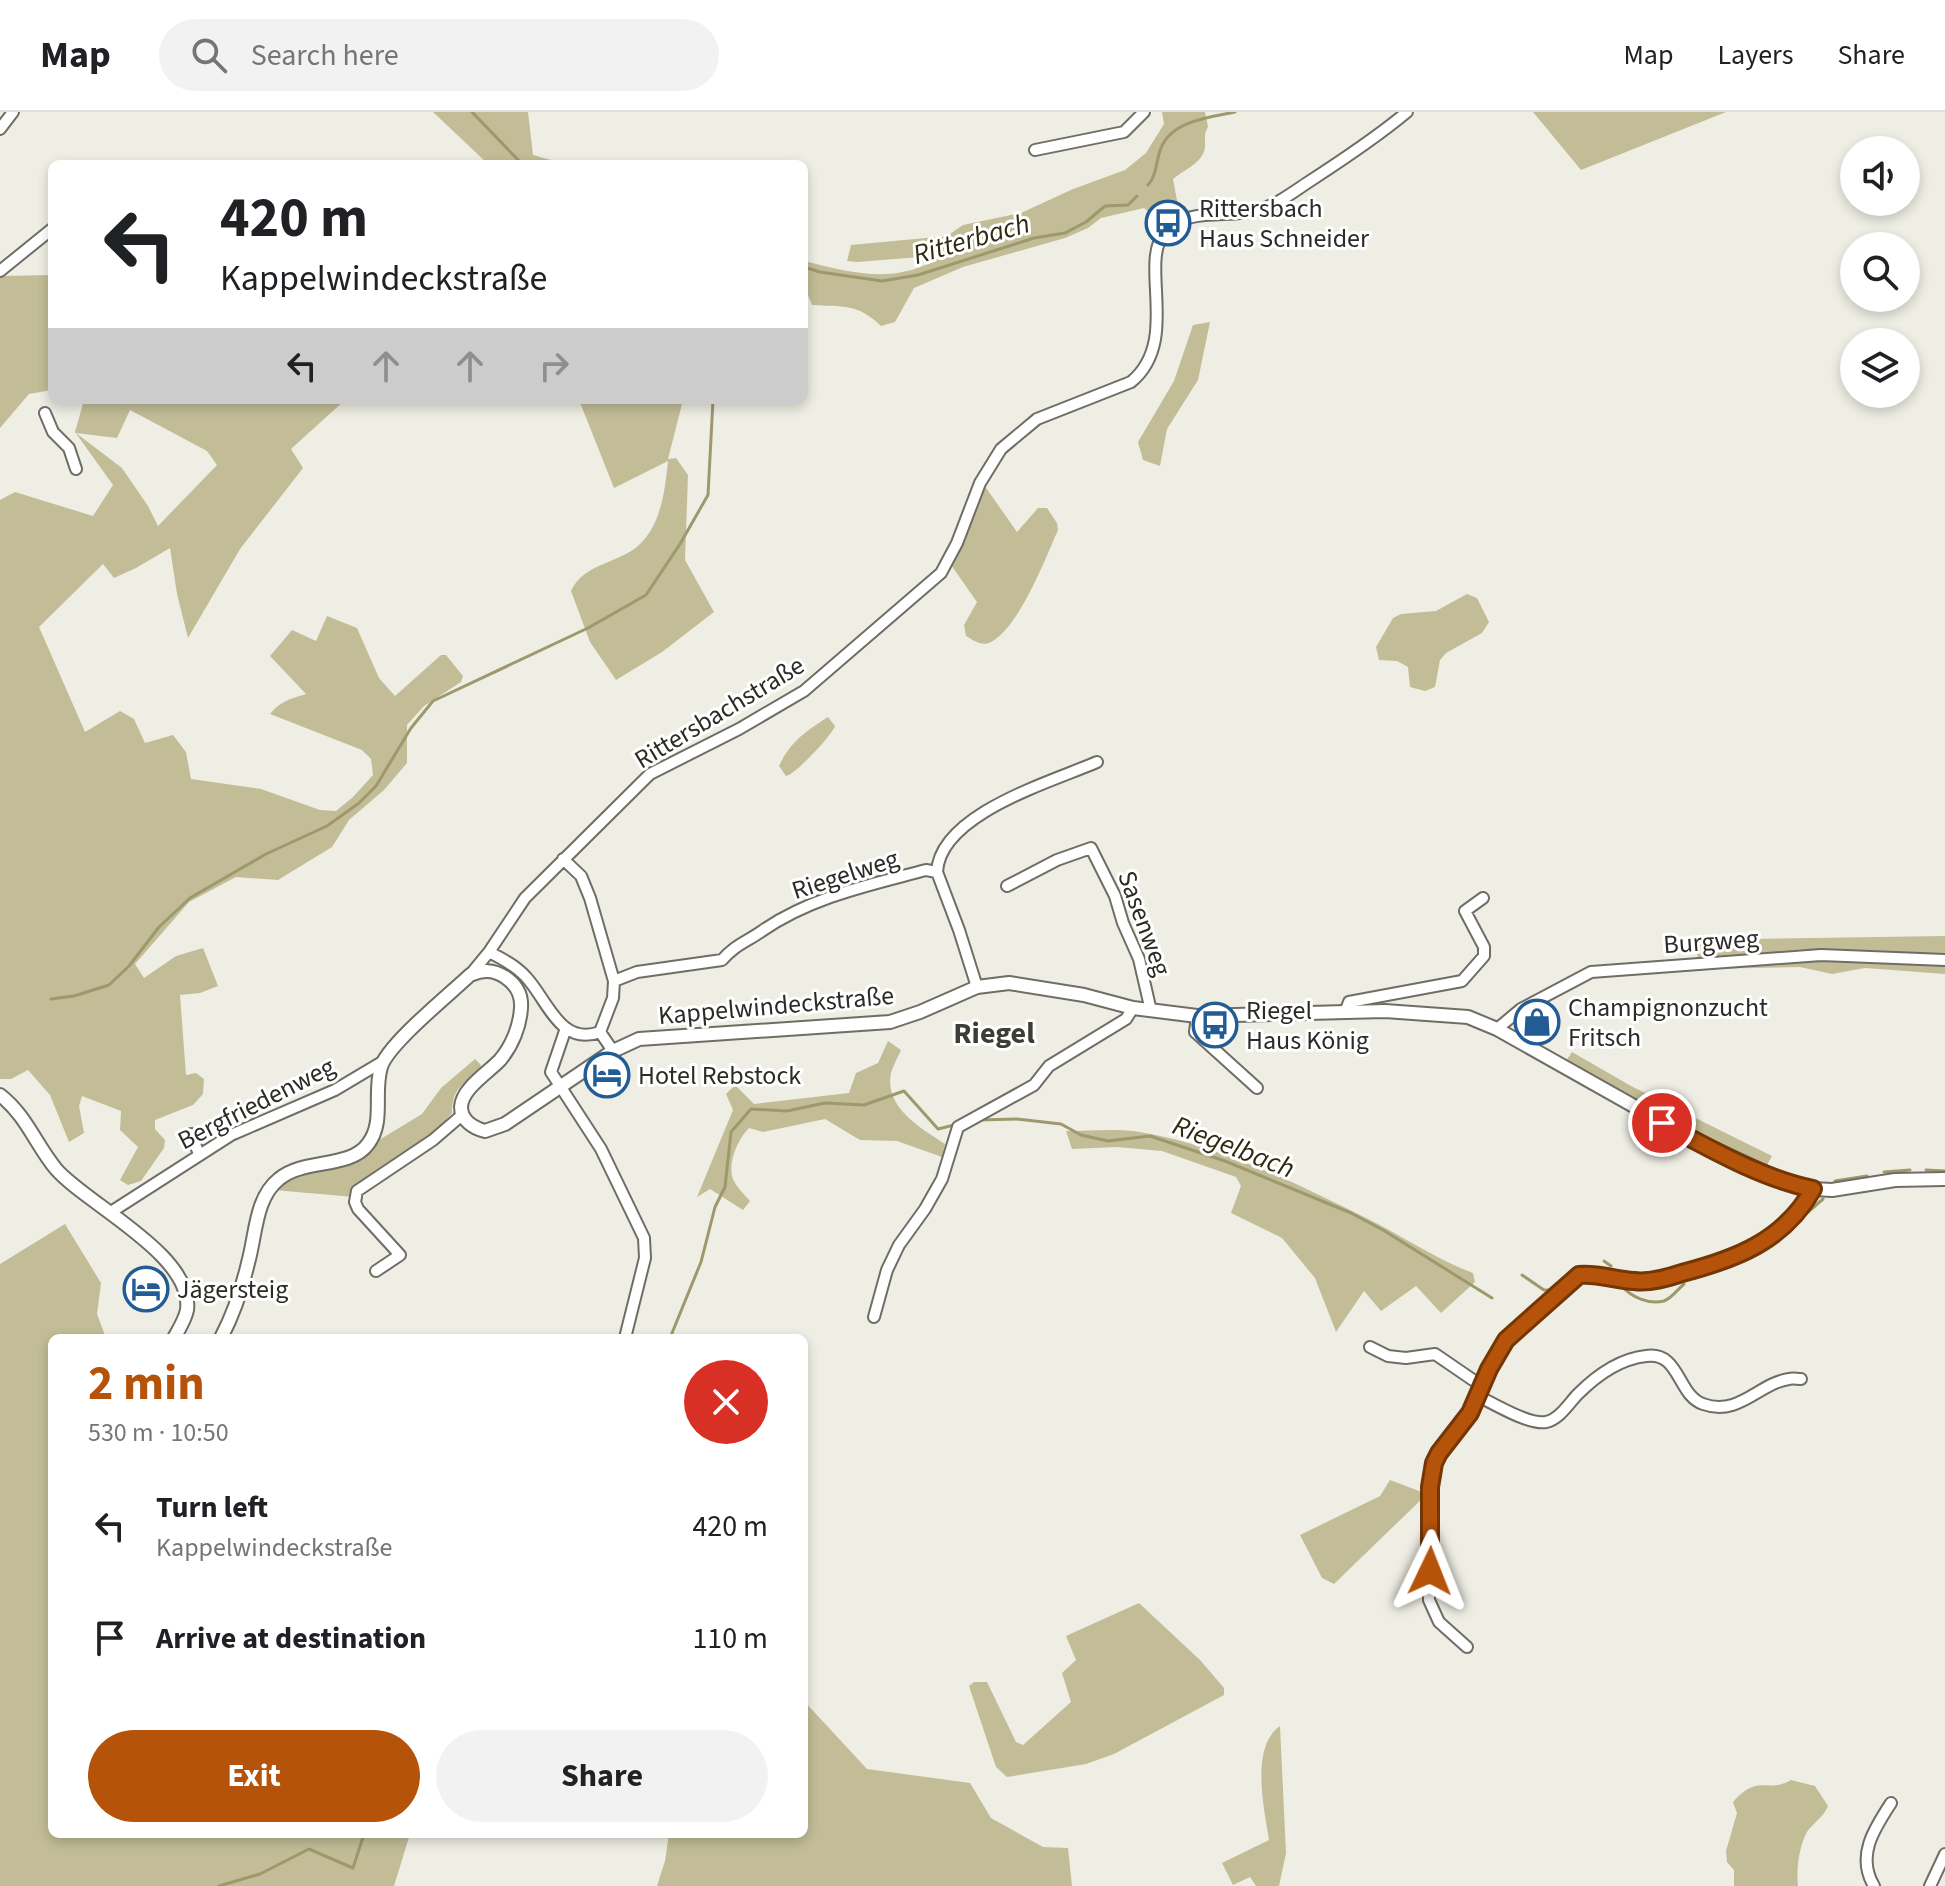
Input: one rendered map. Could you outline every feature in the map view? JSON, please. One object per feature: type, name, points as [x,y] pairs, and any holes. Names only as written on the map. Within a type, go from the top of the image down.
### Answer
[{"type":"street","points":[[0,129],[13,112]]},
{"type":"street","points":[[1035,150],[1124,132],[1144,112]]},
{"type":"street","name":"Rittersbachstraße","points":[[470,975],[525,898],[650,774],[772,712],[804,691],[924,590],[941,573],[957,543],[969,508],[1001,449],[1037,419],[1131,382],[1139,375],[1148,360],[1157,331],[1157,259],[1159,244],[1165,233],[1173,226],[1200,216],[1263,209],[1382,133],[1407,112]]},
{"type":"street","points":[[0,271],[48,232]]},
{"type":"street","points":[[45,413],[53,432],[69,448],[76,469]]},
{"type":"street","points":[[937,872],[941,850],[977,815],[1097,762]]},
{"type":"street","name":"Sasenweg","points":[[1007,886],[1057,860],[1091,848],[1115,896],[1139,959],[1151,1011]]},
{"type":"street","points":[[563,859],[581,876],[586,887],[614,981],[613,998],[600,1032]]},
{"type":"street","name":"Riegelweg","points":[[614,981],[637,972],[722,960],[735,945],[774,921],[846,890],[926,870],[937,872],[977,987]]},
{"type":"street","points":[[1346,1010],[1349,1002],[1367,997],[1462,981],[1484,956],[1484,947],[1465,911],[1483,898]]},
{"type":"street","points":[[489,952],[508,961],[527,978],[551,1016],[566,1028],[582,1035],[600,1032]]},
{"type":"street","name":"Burgweg","points":[[1497,1029],[1521,1009],[1591,972],[1821,955],[1945,960]]},
{"type":"street","points":[[223,1334],[236,1303],[262,1202],[268,1190],[277,1180],[299,1167],[345,1159],[366,1148],[378,1122],[378,1082],[382,1062],[470,975],[482,970],[492,971],[504,976],[519,991],[521,1013],[510,1046],[466,1093],[461,1107],[462,1115],[433,1140],[357,1191],[355,1202],[358,1209],[400,1255],[376,1271]]},
{"type":"street","name":"Kappelwindeckstraße","points":[[462,1115],[476,1128],[494,1130],[628,1042],[652,1037],[890,1022],[977,987],[1009,983],[1084,995],[1133,1008],[1197,1016],[1346,1010],[1468,1017],[1497,1029],[1589,1083],[1727,1156],[1790,1184],[1813,1189],[1846,1189],[1895,1180],[1945,1179]]},
{"type":"street","points":[[874,1317],[887,1270],[899,1245],[942,1179],[958,1127],[1034,1085],[1049,1066],[1126,1019],[1133,1008]]},
{"type":"street","points":[[1197,1016],[1195,1032],[1257,1088]]},
{"type":"street","points":[[566,1028],[551,1072],[601,1149],[644,1238],[645,1258],[626,1334]]},
{"type":"street","points":[[600,1032],[613,1051]]},
{"type":"street","name":"Bergfriedenweg","points":[[111,1212],[231,1135],[335,1090],[382,1062]]},
{"type":"street","points":[[0,1095],[22,1117],[55,1168],[167,1262],[181,1284],[187,1301],[187,1311],[176,1334]]},
{"type":"street","points":[[191,1134],[199,1154]]},
{"type":"street","points":[[1467,1647],[1439,1622],[1431,1608],[1430,1487],[1439,1453],[1470,1413],[1506,1340],[1572,1278],[1589,1274],[1634,1282],[1650,1281],[1733,1259],[1756,1248],[1801,1208],[1813,1189]]},
{"type":"street","points":[[1370,1347],[1382,1354],[1415,1359],[1435,1354],[1473,1380],[1483,1382]]},
{"type":"street","points":[[1478,1396],[1512,1412],[1546,1422],[1557,1417],[1580,1392],[1611,1367],[1648,1355],[1661,1355],[1698,1402],[1711,1406],[1730,1406],[1788,1379],[1801,1379]]},
{"type":"street","points":[[1874,1886],[1866,1864],[1869,1841],[1891,1803]]},
{"type":"street","points":[[1930,1886],[1945,1854]]},
{"type":"shaded area","points":[[433,112],[528,112],[533,155],[551,160],[484,160]]},
{"type":"shaded area","points":[[1162,112],[1205,112],[1208,127],[1202,156],[1173,179],[1179,211],[1162,223],[1144,208],[1101,218],[1088,228],[1065,238],[963,267],[914,288],[895,322],[881,326],[857,310],[812,305],[808,295],[808,262],[876,274],[893,274],[927,264],[945,255],[847,261],[851,245],[947,236],[963,225],[1021,213],[1125,170],[1146,153],[1164,124]]},
{"type":"shaded area","points":[[1533,112],[1726,112],[1581,170]]},
{"type":"shaded area","points":[[48,275],[48,391],[29,394],[0,428],[0,276]]},
{"type":"shaded area","points":[[1210,322],[1198,380],[1167,429],[1160,466],[1143,460],[1138,442],[1174,381],[1193,325]]},
{"type":"shaded area","points":[[83,404],[341,404],[291,449],[303,468],[240,549],[188,638],[170,548],[114,578],[103,564],[39,627],[85,732],[120,711],[134,719],[145,743],[173,735],[186,752],[191,779],[261,789],[320,810],[336,811],[373,775],[371,759],[362,750],[270,714],[282,703],[306,694],[270,656],[292,630],[316,641],[327,616],[357,628],[379,678],[395,696],[441,655],[446,655],[463,676],[461,682],[424,706],[407,725],[407,763],[384,790],[349,820],[332,847],[278,880],[236,877],[189,902],[135,964],[144,978],[176,956],[203,948],[218,986],[200,993],[180,995],[186,1075],[196,1073],[204,1079],[203,1094],[193,1105],[155,1120],[155,1129],[165,1140],[164,1148],[141,1181],[128,1185],[120,1180],[138,1147],[120,1130],[121,1111],[82,1096],[79,1106],[84,1133],[69,1142],[50,1095],[28,1070],[11,1079],[0,1079],[0,500],[15,492],[93,516],[113,485],[75,432]],"holes":[[[130,410],[207,451],[217,465],[158,526],[122,468],[76,433],[117,438]]]},
{"type":"shaded area","points":[[581,404],[682,404],[668,459],[676,458],[688,475],[685,560],[714,612],[662,652],[616,680],[590,642],[571,591],[585,574],[633,550],[648,535],[661,504],[668,461],[614,488]]},
{"type":"shaded area","points":[[984,485],[1017,532],[1038,508],[1047,508],[1058,530],[1021,609],[1000,635],[983,644],[966,636],[964,625],[977,602],[951,565]]},
{"type":"shaded area","points":[[1467,594],[1477,598],[1489,622],[1482,633],[1446,653],[1440,660],[1435,687],[1425,691],[1410,687],[1408,667],[1397,661],[1379,660],[1376,647],[1393,618],[1401,614],[1436,611]]},
{"type":"shaded area","points":[[828,717],[835,726],[832,731],[805,762],[786,776],[779,766],[788,750],[806,732]]},
{"type":"shaded area","points":[[1945,936],[1945,974],[1865,968],[1832,974],[1800,967],[1700,969],[1695,944],[1751,939]]},
{"type":"shaded area","points":[[888,1041],[901,1050],[891,1073],[893,1097],[906,1116],[945,1144],[942,1157],[897,1141],[860,1140],[825,1119],[763,1132],[749,1128],[741,1138],[731,1166],[736,1185],[750,1201],[743,1210],[710,1189],[697,1197],[733,1110],[726,1094],[735,1085],[754,1104],[849,1093],[856,1073],[878,1063]]},
{"type":"shaded area","points":[[1572,1052],[1631,1086],[1772,1156],[1766,1167],[1625,1095],[1566,1061]]},
{"type":"shaded area","points":[[475,1059],[481,1065],[474,1077],[456,1093],[452,1113],[430,1137],[354,1197],[274,1190],[289,1178],[312,1169],[353,1162],[365,1156],[374,1143],[422,1114],[441,1088]]},
{"type":"shaded area","points":[[1066,1131],[1140,1132],[1171,1138],[1231,1157],[1290,1181],[1374,1222],[1473,1273],[1475,1282],[1441,1313],[1416,1286],[1381,1311],[1364,1291],[1336,1332],[1315,1278],[1282,1238],[1231,1213],[1241,1186],[1236,1177],[1162,1151],[1117,1147],[1072,1149]]},
{"type":"shaded area","points":[[65,1224],[101,1283],[97,1314],[104,1334],[48,1334],[48,1838],[409,1838],[394,1886],[0,1886],[0,1264]]},
{"type":"shaded area","points":[[1390,1480],[1427,1494],[1334,1584],[1322,1578],[1300,1535],[1380,1496]]},
{"type":"shaded area","points":[[1139,1603],[1200,1660],[1224,1688],[1224,1695],[1114,1754],[1086,1764],[1007,1777],[996,1767],[969,1686],[974,1682],[987,1682],[1016,1742],[1023,1745],[1071,1702],[1062,1673],[1076,1660],[1066,1636]]},
{"type":"shaded area","points":[[808,1705],[867,1769],[970,1783],[991,1818],[1043,1847],[1068,1848],[1072,1886],[657,1886],[668,1838],[808,1838]]},
{"type":"shaded area","points":[[1280,1726],[1286,1853],[1279,1886],[1256,1886],[1250,1877],[1233,1885],[1222,1863],[1269,1840],[1262,1795],[1262,1763],[1265,1748]]},
{"type":"shaded area","points":[[1791,1780],[1815,1786],[1828,1806],[1804,1838],[1797,1873],[1798,1886],[1734,1886],[1734,1870],[1727,1862],[1726,1851],[1737,1813],[1733,1802],[1750,1788]]},
{"type":"waterway","points":[[472,112],[518,160]]},
{"type":"waterway","points":[[1148,185],[1161,148],[1173,132],[1192,122],[1235,112]]},
{"type":"waterway","name":"Ritterbach","points":[[808,268],[882,281],[918,275],[1034,238],[1065,233],[1086,222],[1105,206],[1128,205],[1137,196]]},
{"type":"waterway","points":[[51,999],[74,996],[109,985],[129,966],[159,927],[190,898],[266,854],[327,826],[359,803],[376,786],[411,728],[433,701],[588,628],[646,595],[708,495],[713,404]]},
{"type":"waterway","name":"Riegelbach","points":[[672,1334],[701,1262],[715,1207],[725,1187],[731,1132],[751,1109],[787,1111],[825,1103],[864,1105],[904,1091],[938,1129],[954,1125]]},
{"type":"waterway","name":"Riegelbach","points":[[977,1120],[1017,1119],[1061,1124],[1081,1135],[1108,1141],[1150,1136],[1225,1161],[1351,1213],[1492,1298]]},
{"type":"waterway","points":[[1884,1172],[1910,1170]]},
{"type":"waterway","points":[[1926,1170],[1945,1171]]},
{"type":"waterway","points":[[1835,1181],[1867,1176]]},
{"type":"waterway","points":[[1784,1233],[1823,1199]]},
{"type":"waterway","points":[[1604,1261],[1611,1266]]},
{"type":"waterway","points":[[1522,1275],[1544,1290],[1549,1290],[1571,1272]]},
{"type":"waterway","points":[[1695,1278],[1714,1272]]},
{"type":"waterway","points":[[1622,1286],[1641,1299],[1658,1302],[1670,1298],[1684,1284]]},
{"type":"waterway","name":"Riegelbach","points":[[219,1886],[260,1874],[309,1849],[353,1868],[363,1838]]},
{"type":"place","name":"Rittersbach Haus Schneider","points":[[1168,223]]},
{"type":"place","name":"Champignonzucht Fritsch","points":[[1537,1022]]},
{"type":"place","name":"Riegel Haus König","points":[[1215,1025]]},
{"type":"place","name":"Hotel Rebstock","points":[[607,1075]]},
{"type":"place","name":"Jägersteig","points":[[146,1289]]},
{"type":"district","name":"Riegel","points":[[994,1033]]},
{"type":"route","points":[[1430,1571],[1430,1487],[1434,1463],[1470,1413],[1498,1351],[1512,1332],[1579,1275],[1650,1281],[1718,1264],[1746,1253],[1756,1248],[1801,1208],[1813,1189],[1790,1184],[1662,1123]]}]
